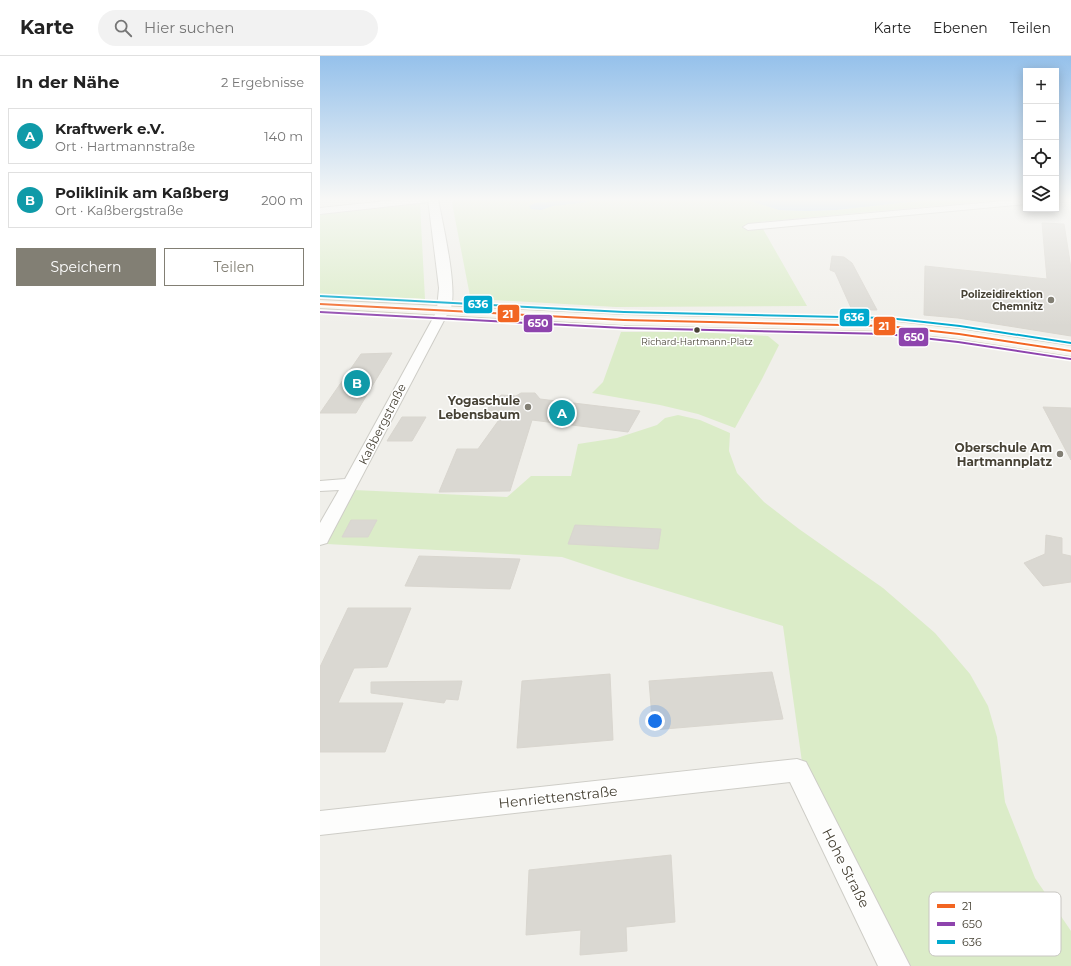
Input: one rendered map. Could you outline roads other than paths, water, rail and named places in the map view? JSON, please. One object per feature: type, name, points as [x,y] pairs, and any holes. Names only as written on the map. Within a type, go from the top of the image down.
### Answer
[{"type":"main road","points":[[320,304],[444,309],[624,320],[884,326],[959,334],[1071,351]]},
{"type":"street","points":[[440,241],[446,288],[444,309]]},
{"type":"street","name":"Kaßbergstraße","points":[[320,539],[444,309]]},
{"type":"street","points":[[320,486],[351,484]]},
{"type":"street","name":"Henriettenstraße","points":[[320,823],[797,770]]},
{"type":"street","name":"Hohe Straße","points":[[797,770],[894,966]]},
{"type":"place","name":"Polizeidirektion Chemnitz","points":[[1051,300]]},
{"type":"place","name":"Richard-Hartmann-Platz","points":[[697,330]]},
{"type":"place","name":"Poliklinik am Kaßberg","points":[[357,383]]},
{"type":"place","name":"Yogaschule Lebensbaum","points":[[528,407]]},
{"type":"place","name":"Kraftwerk e.V.","points":[[562,413]]},
{"type":"place","name":"Oberschule Am Hartmannplatz","points":[[1060,454]]}]
